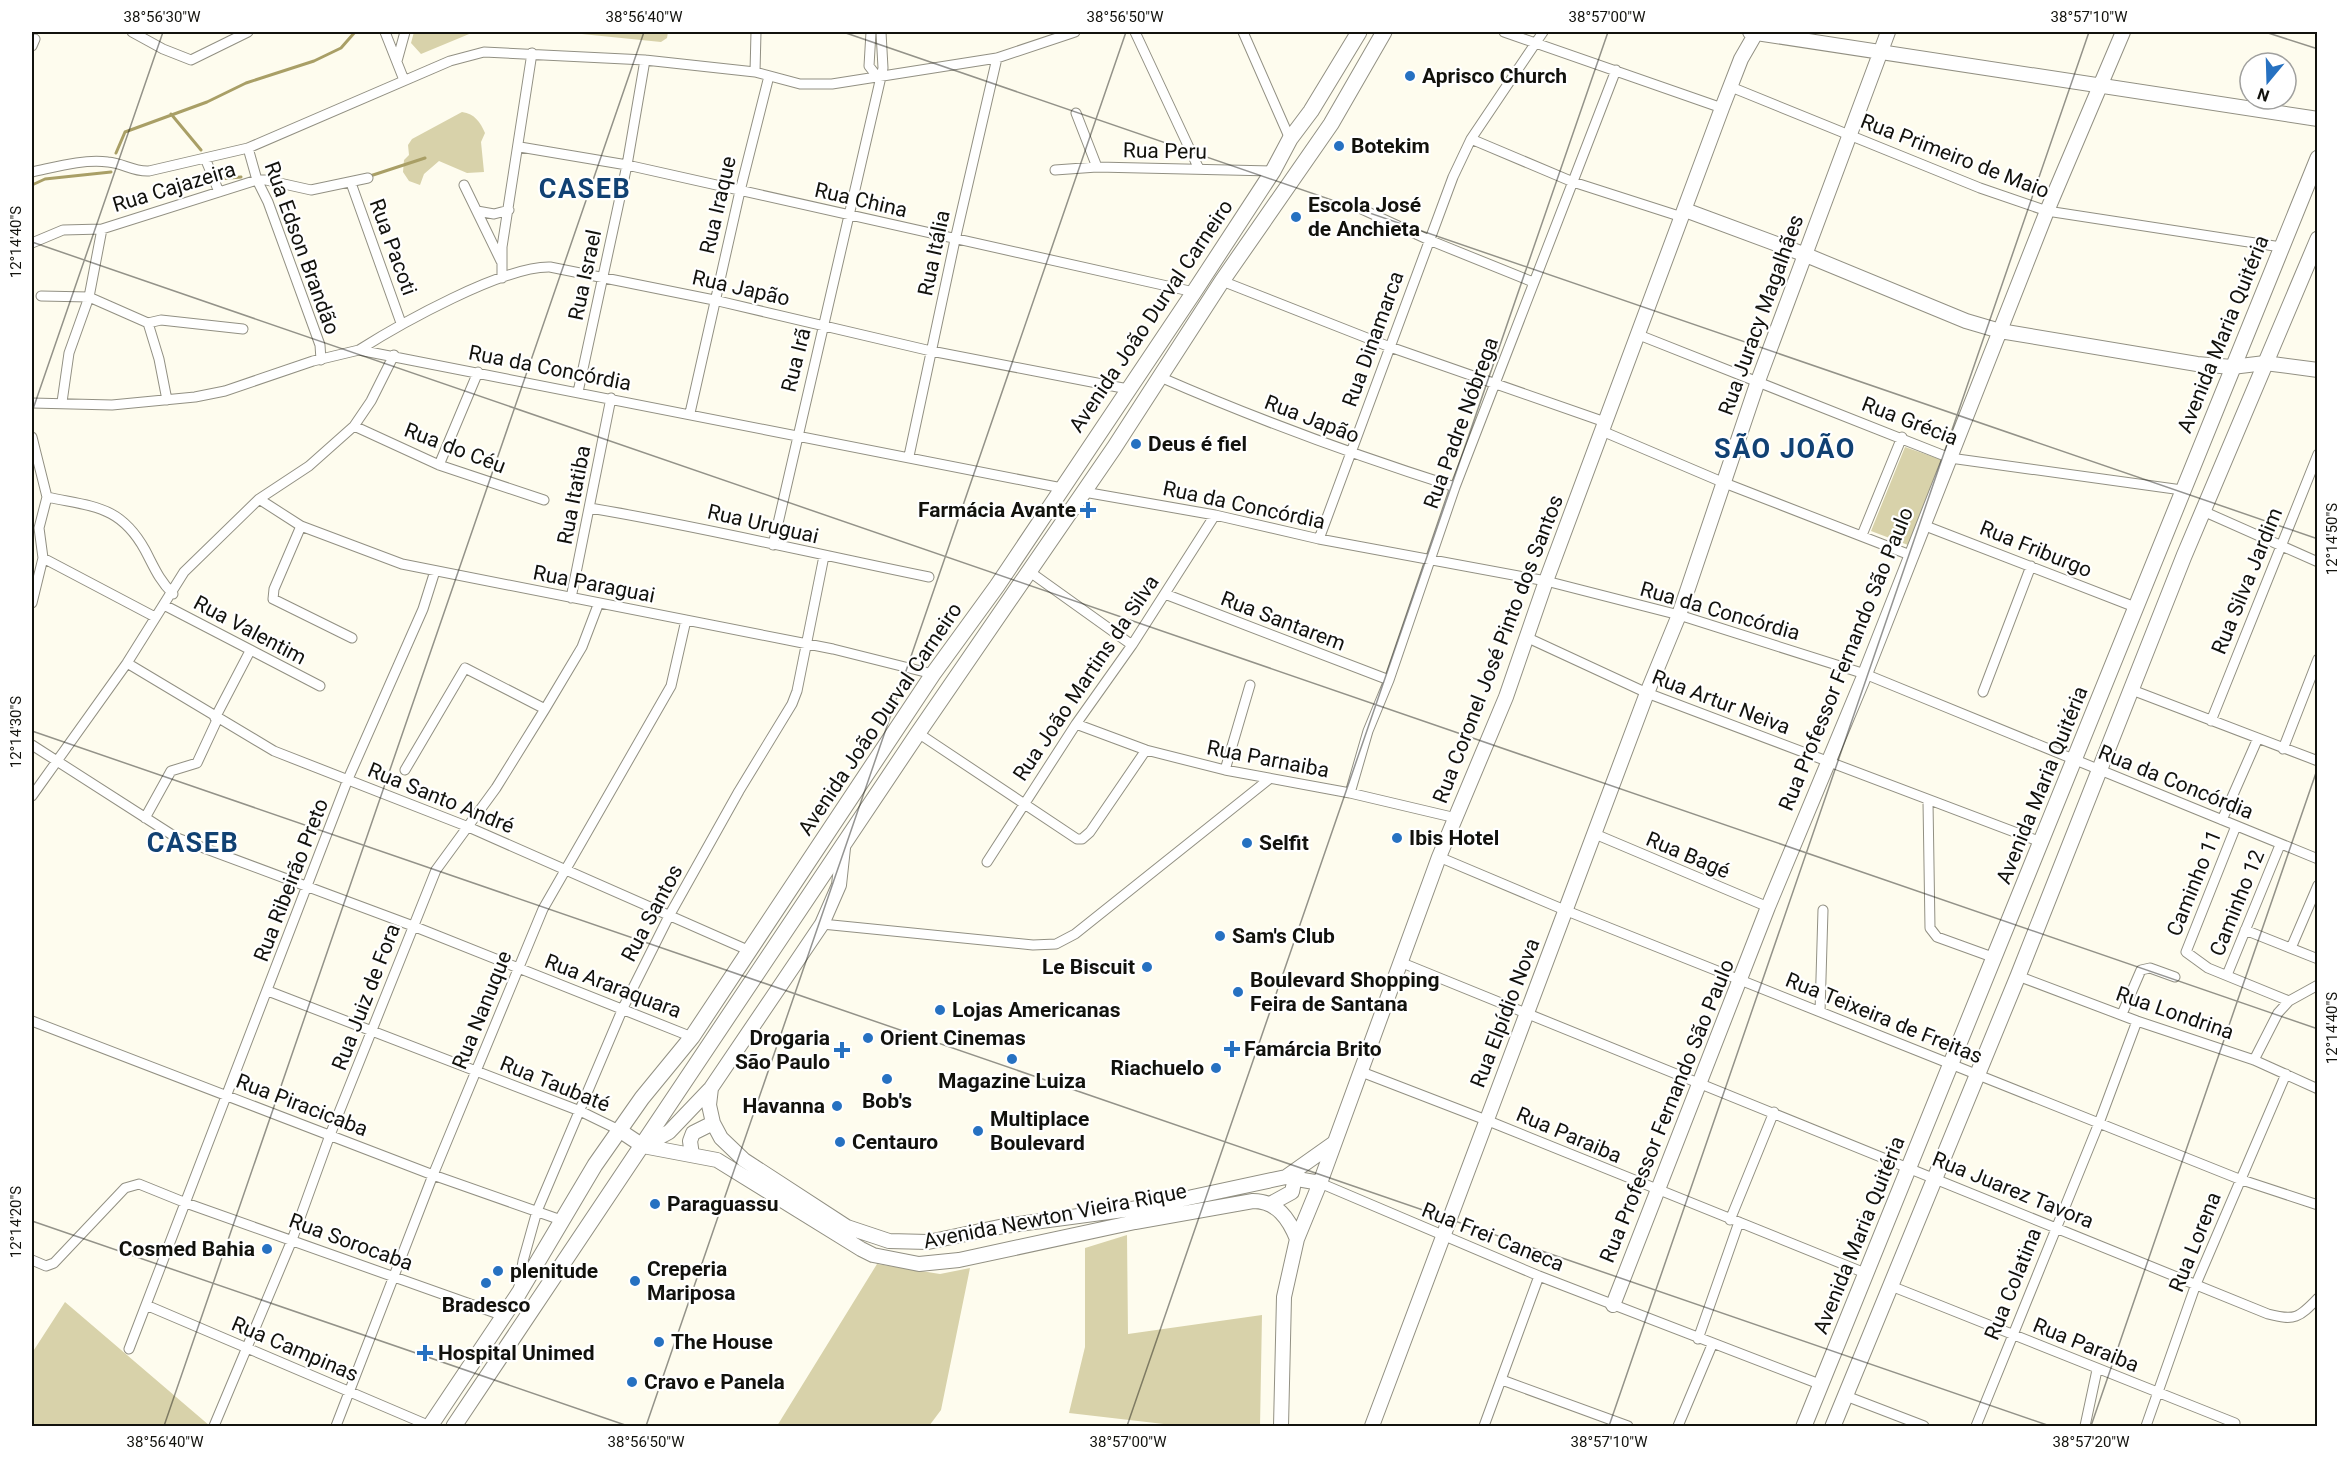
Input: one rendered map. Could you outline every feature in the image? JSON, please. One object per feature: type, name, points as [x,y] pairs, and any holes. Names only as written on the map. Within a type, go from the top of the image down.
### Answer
[{"type":"main road","name":"Avenida João Durval Carneiro","points":[[430,1426],[519,1293],[561,1220],[619,1130],[692,1036],[933,674],[997,586],[1194,292],[1273,171],[1290,139],[1311,111],[1359,32]]},
{"type":"main road","name":"Avenida João Durval Carneiro","points":[[454,1426],[918,733],[1084,492],[1222,281],[1331,124],[1384,32]]},
{"type":"main road","points":[[1335,73],[1339,82],[1352,84]]},
{"type":"main road","points":[[1311,111],[1320,104],[1330,105],[1334,111],[1331,124]]},
{"type":"main road","name":"Avenida Maria Quitéria","points":[[1804,1426],[2318,158]]},
{"type":"main road","points":[[1833,1426],[1978,1075],[2265,363],[2318,239]]},
{"type":"street","points":[[132,32],[163,49],[191,60],[248,32]]},
{"type":"street","points":[[385,32],[404,80]]},
{"type":"street","points":[[397,61],[405,32]]},
{"type":"street","points":[[755,72],[756,32]]},
{"type":"street","points":[[871,32],[869,66],[879,79]]},
{"type":"street","name":"Rua Irã","points":[[773,545],[879,79],[884,66],[881,32]]},
{"type":"street","points":[[32,172],[68,164],[107,161],[137,171],[149,171],[248,148],[404,80],[467,55],[484,52],[645,60],[755,72],[800,84],[817,85],[879,79],[998,58],[1075,32]]},
{"type":"street","points":[[1135,32],[1199,169]]},
{"type":"street","points":[[1243,32],[1290,139]]},
{"type":"street","points":[[1504,32],[1722,108]]},
{"type":"street","name":"Rua Dinamarca","points":[[1319,539],[1453,177],[1471,140],[1543,32]]},
{"type":"street","points":[[1754,32],[2318,119]]},
{"type":"street","name":"Rua Coronel José Pinto dos Santos","points":[[1281,1426],[1284,1297],[1297,1239],[1320,1183],[1439,857],[1487,747],[1546,581],[1722,108],[1754,32]]},
{"type":"street","name":"Rua Juracy Magalhães","points":[[1679,615],[1722,482],[1758,381],[1888,32]]},
{"type":"street","name":"Rua Professor Fernando São Paulo","points":[[1613,1305],[1742,981],[1768,907],[1865,674],[2047,211],[2123,32]]},
{"type":"street","points":[[502,278],[509,210],[532,53]]},
{"type":"street","name":"Rua Itália","points":[[909,456],[955,240],[998,58]]},
{"type":"street","name":"Rua Israel","points":[[578,392],[627,165],[645,60]]},
{"type":"street","name":"Rua Padre Nóbrega","points":[[1350,793],[1368,731],[1389,680],[1455,487],[1616,70]]},
{"type":"street","name":"Rua Iraque","points":[[690,413],[714,300],[769,76]]},
{"type":"street","name":"Rua Primeiro de Maio","points":[[1731,87],[1980,188],[2047,211],[2281,247]]},
{"type":"street","points":[[1076,112],[1097,166]]},
{"type":"street","points":[[1471,140],[1573,182],[1683,214],[1806,255],[1947,314],[2000,331],[2197,364],[2232,367],[2265,363],[2318,370]]},
{"type":"street","name":"Rua China","points":[[520,147],[627,165],[1194,292]]},
{"type":"street","name":"Rua Edson Brandão","points":[[248,148],[257,180],[268,202],[320,345],[321,360]]},
{"type":"street","points":[[205,158],[219,192]]},
{"type":"street","name":"Rua Peru","points":[[1055,170],[1097,166],[1273,171]]},
{"type":"street","points":[[257,180],[311,190],[368,178]]},
{"type":"street","name":"Rua Cajazeira","points":[[32,243],[63,230],[102,229],[257,180]]},
{"type":"street","name":"Rua Pacoti","points":[[351,183],[400,323]]},
{"type":"street","points":[[464,185],[502,263]]},
{"type":"street","points":[[1357,207],[1429,240],[1533,282]]},
{"type":"street","points":[[477,211],[494,214],[509,210]]},
{"type":"street","name":"Rua Cajazeira","points":[[62,402],[69,353],[89,297],[102,229]]},
{"type":"street","name":"Rua Japão","points":[[359,350],[400,323],[502,278],[538,267],[603,277],[714,300],[931,351],[1128,389]]},
{"type":"street","points":[[1222,281],[1390,347],[1494,383],[1604,427],[1722,482],[1910,555]]},
{"type":"street","points":[[41,296],[89,297],[148,323],[161,320],[243,329]]},
{"type":"street","points":[[148,323],[159,359],[167,400]]},
{"type":"street","name":"Rua Grécia","points":[[1639,335],[1902,437],[1950,458],[2182,490]]},
{"type":"street","name":"Rua da Concórdia","points":[[32,403],[112,405],[167,400],[225,391],[359,350],[690,413],[1062,488]]},
{"type":"street","points":[[32,796],[127,663],[195,559],[259,499],[309,466],[354,426],[371,401],[394,355]]},
{"type":"street","points":[[439,465],[478,372]]},
{"type":"street","name":"Rua Japão","points":[[1160,376],[1245,414],[1350,453],[1455,487]]},
{"type":"street","name":"Rua Itatiba","points":[[571,598],[611,398]]},
{"type":"street","name":"Rua do Céu","points":[[354,426],[439,465],[544,500]]},
{"type":"street","points":[[32,436],[47,497],[35,528],[43,558],[32,603]]},
{"type":"street","points":[[1862,535],[1902,437]]},
{"type":"street","name":"Rua Silva Jardim","points":[[2211,721],[2318,454]]},
{"type":"street","name":"Rua da Concórdia","points":[[1084,492],[1215,515],[1319,539],[1546,581],[1679,615],[1865,674],[2318,859]]},
{"type":"street","points":[[47,497],[88,506],[119,517],[129,525],[146,552],[155,574],[172,594]]},
{"type":"street","name":"Rua Paraguai","points":[[259,499],[301,526],[402,564],[598,605],[687,620],[849,653],[933,674]]},
{"type":"street","name":"Rua Uruguai","points":[[590,508],[699,526],[773,545],[928,577]]},
{"type":"street","points":[[2205,512],[2318,562]]},
{"type":"street","name":"Rua João Martins da Silva","points":[[987,862],[1024,802],[1132,645],[1215,515]]},
{"type":"street","name":"Rua Friburgo","points":[[1923,525],[2135,607]]},
{"type":"street","points":[[301,526],[274,589],[273,600],[352,638]]},
{"type":"street","name":"Rua Santos","points":[[519,1293],[523,1261],[537,1211],[623,1008],[669,916],[739,791],[792,704],[807,646],[824,556]]},
{"type":"street","points":[[43,558],[155,617]]},
{"type":"street","points":[[1983,692],[2031,566]]},
{"type":"street","name":"Rua Ribeirão Preto","points":[[129,1349],[348,779],[423,609],[435,571]]},
{"type":"street","points":[[1030,572],[1132,645]]},
{"type":"street","name":"Rua Santarem","points":[[1165,594],[1389,680]]},
{"type":"street","name":"Rua Valentim","points":[[164,605],[320,686]]},
{"type":"street","name":"Rua Juiz de Fora","points":[[214,1426],[245,1347],[292,1240],[330,1135],[374,1030],[436,870],[496,788],[545,709],[582,647],[598,605]]},
{"type":"street","name":"Rua Elpídio Nova","points":[[1372,1426],[1526,1012],[1567,911],[1647,693],[1679,615]]},
{"type":"street","name":"Rua Nanuque","points":[[336,1426],[433,1175],[543,909],[670,686],[687,620]]},
{"type":"street","name":"Rua Artur Neiva","points":[[1527,637],[1647,693],[1928,802],[2041,842]]},
{"type":"street","points":[[145,818],[171,771],[197,763],[250,651]]},
{"type":"street","points":[[2283,748],[2318,659]]},
{"type":"street","name":"Rua Santo André","points":[[127,663],[216,719],[274,751],[466,826],[750,951]]},
{"type":"street","points":[[405,770],[465,668],[545,709]]},
{"type":"street","points":[[1225,770],[1250,685]]},
{"type":"street","points":[[2132,690],[2318,761]]},
{"type":"street","name":"Rua Parnaiba","points":[[1076,724],[1146,750],[1225,770],[1268,780],[1350,793],[1456,818]]},
{"type":"street","points":[[918,733],[1024,802],[1071,837],[1082,839],[1090,832],[1146,750]]},
{"type":"street","points":[[2222,820],[2258,738]]},
{"type":"street","name":"Rua Araraquara","points":[[32,745],[145,818],[187,842],[413,926],[692,1036]]},
{"type":"street","points":[[822,924],[1045,946],[1065,941],[1268,780]]},
{"type":"street","points":[[1928,802],[1930,928],[1937,937],[1995,958]]},
{"type":"street","name":"Caminho 11","points":[[2227,975],[2195,961],[2186,952],[2236,826]]},
{"type":"street","name":"Rua Bagé","points":[[1595,834],[1768,907]]},
{"type":"street","name":"Caminho 12","points":[[2227,975],[2280,845]]},
{"type":"street","points":[[643,1146],[669,1132],[711,1088],[822,924],[838,885],[843,848]]},
{"type":"street","name":"Rua Teixeira de Freitas","points":[[1439,857],[1567,911],[2239,1179],[2318,1205]]},
{"type":"street","points":[[2291,948],[2318,885]]},
{"type":"street","points":[[1820,1012],[1823,910]]},
{"type":"street","points":[[2245,930],[2318,959]]},
{"type":"street","name":"Rua Juarez Tavora","points":[[1400,962],[2268,1314],[2286,1318],[2300,1316],[2318,1298]]},
{"type":"street","points":[[2122,1014],[2141,970],[2150,968],[2175,977]]},
{"type":"street","points":[[2227,975],[2289,1001]]},
{"type":"street","name":"Rua Londrina","points":[[2018,976],[2137,1021],[2254,1060],[2318,1089]]},
{"type":"street","points":[[2254,1060],[2275,1018],[2289,1001],[2318,985]]},
{"type":"street","name":"Rua Taubaté","points":[[268,991],[580,1111],[619,1130]]},
{"type":"street","name":"Rua Colatina","points":[[1976,1426],[2099,1123],[2137,1021]]},
{"type":"street","name":"Rua Piracicaba","points":[[32,1022],[433,1175],[561,1220]]},
{"type":"street","name":"Rua Paraiba","points":[[1359,1071],[1865,1273]]},
{"type":"street","name":"Rua Lorena","points":[[2146,1426],[2196,1284],[2239,1179],[2286,1074]]},
{"type":"street","points":[[692,1155],[690,1141],[693,1133],[713,1123],[710,1105],[711,1088]]},
{"type":"street","points":[[1698,1339],[1734,1221],[1774,1112]]},
{"type":"street","name":"Avenida Newton Vieira Rique","points":[[713,1123],[722,1138],[744,1160],[839,1222],[869,1235],[913,1243],[1008,1225],[1146,1207],[1291,1177],[1320,1183]]},
{"type":"street","name":"Avenida Newton Vieira Rique","points":[[619,1130],[643,1146],[717,1160],[873,1255],[919,1264],[959,1260],[1226,1204],[1253,1201],[1270,1204]]},
{"type":"street","points":[[1297,1239],[1286,1217],[1270,1204],[1292,1192],[1291,1177],[1334,1143]]},
{"type":"street","name":"Rua Frei Caneca","points":[[1320,1183],[1442,1237],[1712,1345],[1822,1385]]},
{"type":"street","points":[[32,1260],[46,1266],[61,1258],[132,1184],[147,1186],[186,1203]]},
{"type":"street","name":"Rua Sorocaba","points":[[186,1203],[504,1316]]},
{"type":"street","points":[[1008,1225],[1011,1249]]},
{"type":"street","points":[[1484,1426],[1539,1276]]},
{"type":"street","name":"Rua Paraiba","points":[[1891,1286],[2097,1370],[2235,1423]]},
{"type":"street","name":"Rua Campinas","points":[[146,1305],[430,1426]]},
{"type":"street","points":[[1678,1426],[1712,1345]]},
{"type":"street","points":[[2085,1426],[2097,1370]]},
{"type":"street","points":[[1502,1380],[1628,1426]]},
{"type":"street","points":[[1846,1396],[1924,1426]]},
{"type":"shaded area","points":[[414,32],[474,32],[421,54],[411,43]]},
{"type":"shaded area","points":[[562,32],[668,32],[667,38],[661,42]]},
{"type":"shaded area","points":[[462,112],[476,119],[485,133],[481,142],[484,172],[467,173],[439,161],[424,174],[420,185],[409,181],[403,172],[404,160],[409,155],[408,145],[412,139]]},
{"type":"shaded area","points":[[1905,447],[1942,460],[1908,545],[1871,531]]},
{"type":"shaded area","points":[[1127,1235],[1128,1334],[1262,1315],[1260,1426],[1181,1426],[1069,1413],[1085,1347],[1085,1248]]},
{"type":"shaded area","points":[[877,1264],[940,1274],[970,1268],[941,1410],[929,1426],[777,1426]]},
{"type":"shaded area","points":[[65,1302],[210,1426],[32,1426],[32,1353]]},
{"type":"waterway","points":[[116,153],[125,132],[207,102],[246,83],[314,61],[341,48],[355,32]]},
{"type":"waterway","points":[[171,114],[201,150]]},
{"type":"waterway","points":[[370,176],[425,158]]},
{"type":"waterway","points":[[32,185],[45,179],[111,172]]},
{"type":"waterway","points":[[216,173],[219,179],[241,177]]},
{"type":"place","name":"Aprisco Church","points":[[1410,76]]},
{"type":"place","name":"Botekim","points":[[1339,146]]},
{"type":"place","name":"Escola José de Anchieta","points":[[1296,217]]},
{"type":"place","name":"Deus é fiel","points":[[1136,444]]},
{"type":"place","name":"Farmácia Avante","points":[[1088,510]]},
{"type":"place","name":"Ibis Hotel","points":[[1397,838]]},
{"type":"place","name":"Selfit","points":[[1247,843]]},
{"type":"place","name":"Sam's Club","points":[[1220,936]]},
{"type":"place","name":"Le Biscuit","points":[[1147,967]]},
{"type":"place","name":"Boulevard Shopping Feira de Santana","points":[[1238,992]]},
{"type":"place","name":"Lojas Americanas","points":[[940,1010]]},
{"type":"place","name":"Orient Cinemas","points":[[868,1038]]},
{"type":"place","name":"Famárcia Brito","points":[[1232,1049]]},
{"type":"place","name":"Drogaria São Paulo","points":[[842,1050]]},
{"type":"place","name":"Magazine Luiza","points":[[1012,1059]]},
{"type":"place","name":"Riachuelo","points":[[1216,1068]]},
{"type":"place","name":"Bob's","points":[[887,1079]]},
{"type":"place","name":"Havanna","points":[[837,1106]]},
{"type":"place","name":"Multiplace Boulevard","points":[[978,1131]]},
{"type":"place","name":"Centauro","points":[[840,1142]]},
{"type":"place","name":"Paraguassu","points":[[655,1204]]},
{"type":"place","name":"Cosmed Bahia","points":[[267,1249]]},
{"type":"place","name":"plenitude","points":[[498,1271]]},
{"type":"place","name":"Creperia Mariposa","points":[[635,1281]]},
{"type":"place","name":"Bradesco","points":[[486,1283]]},
{"type":"place","name":"The House","points":[[659,1342]]},
{"type":"place","name":"Hospital Unimed","points":[[425,1353]]},
{"type":"place","name":"Cravo e Panela","points":[[632,1382]]},
{"type":"district","name":"CASEB","points":[[585,189]]},
{"type":"district","name":"SÃO JOÃO","points":[[1785,449]]},
{"type":"district","name":"CASEB","points":[[193,843]]}]
